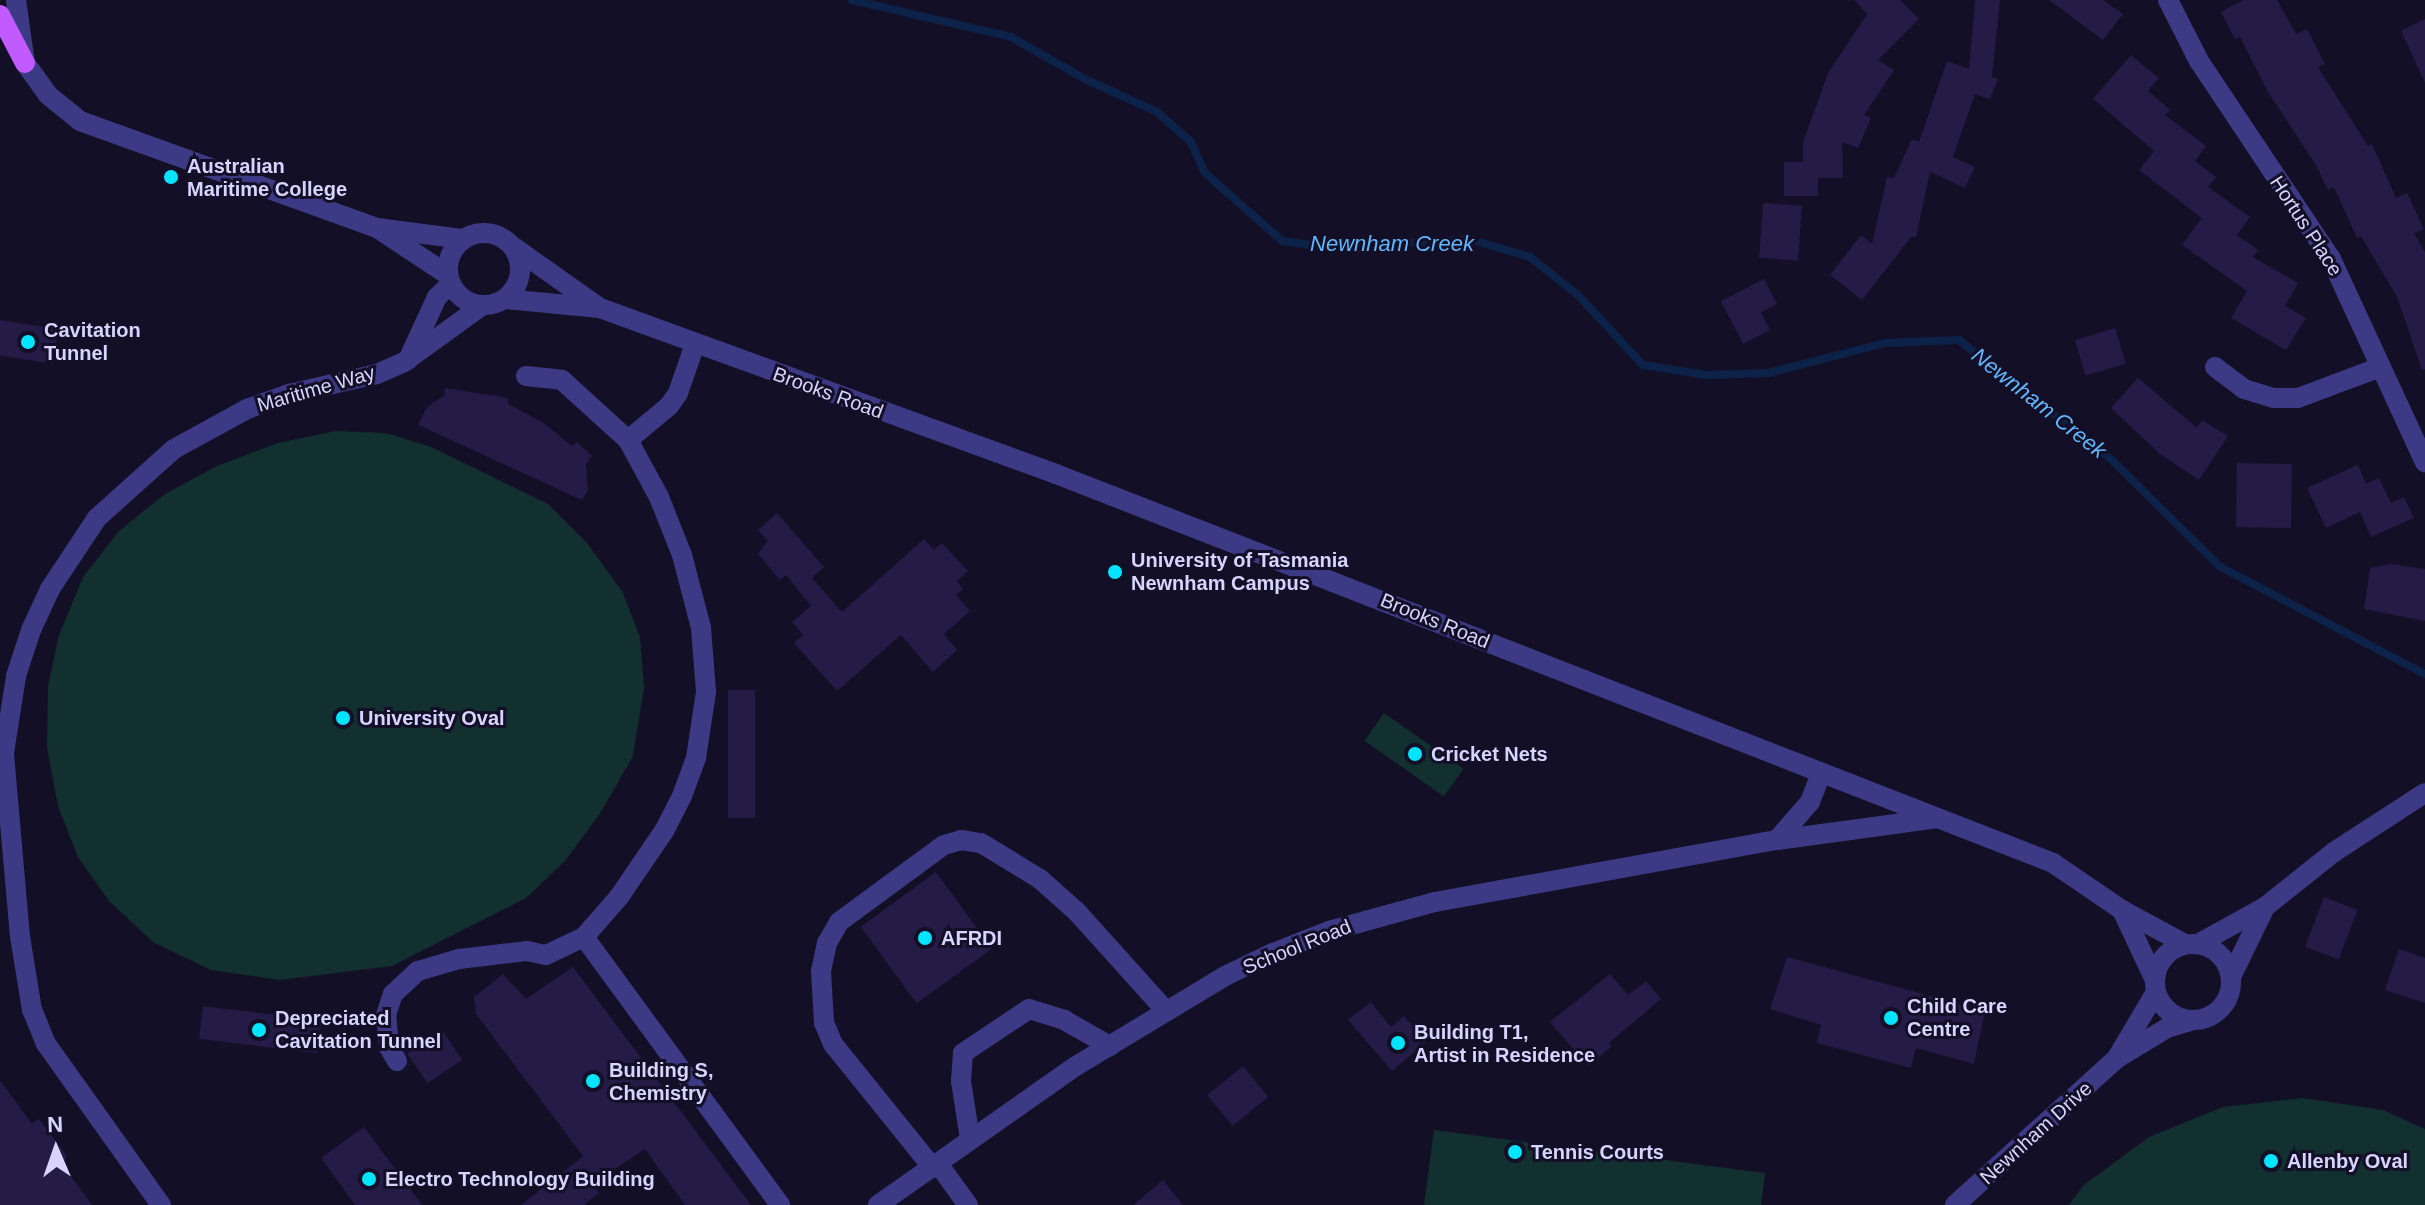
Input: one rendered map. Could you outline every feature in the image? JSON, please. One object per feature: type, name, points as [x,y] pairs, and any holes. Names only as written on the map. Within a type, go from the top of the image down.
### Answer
[{"type":"main road","points":[[0,15],[25,63]]},
{"type":"street","points":[[16,0],[25,63],[48,95],[80,121],[377,228],[463,239],[485,232],[507,240],[515,248],[521,270],[519,282],[505,299],[483,305],[462,298],[450,279],[377,228]]},
{"type":"street","name":"Hortus Place","points":[[2168,0],[2199,61],[2331,259],[2378,368],[2425,462]]},
{"type":"street","points":[[415,356],[437,297],[450,279],[449,257],[463,239]]},
{"type":"street","name":"Brooks Road","points":[[515,248],[600,308],[1056,474],[2053,863],[2122,910],[2191,944]]},
{"type":"street","name":"Brooks Road","points":[[505,299],[600,308]]},
{"type":"street","name":"Maritime Way","points":[[161,1205],[46,1044],[32,1010],[20,937],[2,753],[16,676],[31,630],[50,589],[97,518],[150,468],[201,432],[247,409],[289,394],[377,374],[415,356],[483,305]]},
{"type":"street","points":[[628,440],[669,406],[678,393],[695,344]]},
{"type":"street","points":[[2215,367],[2244,389],[2273,398],[2298,398],[2378,368]]},
{"type":"street","points":[[397,1061],[389,1047],[386,1015],[393,994],[418,971],[459,959],[527,951],[546,955],[584,937],[619,897],[664,831],[682,796],[696,758],[706,692],[701,628],[682,555],[659,497],[628,440],[562,380],[526,376]]},
{"type":"street","points":[[1777,840],[1810,802],[1821,774]]},
{"type":"street","points":[[2156,986],[2163,958],[2265,907],[2334,852],[2425,793]]},
{"type":"street","name":"School Road","points":[[878,1205],[936,1167],[970,1139],[1110,1046],[1166,1011],[1273,953],[1383,915],[1435,902],[1777,840],[1937,818]]},
{"type":"street","points":[[968,1205],[833,1044],[824,1023],[821,971],[827,943],[839,922],[944,845],[961,840],[981,843],[1040,879],[1077,912],[1166,1011]]},
{"type":"street","points":[[2122,910],[2170,1012],[2194,1020],[2206,1018],[2226,1002],[2231,977],[2265,907]]},
{"type":"street","points":[[584,937],[780,1205]]},
{"type":"street","points":[[2191,944],[2221,955],[2231,977]]},
{"type":"street","name":"Newnham Drive","points":[[2116,1059],[2156,986]]},
{"type":"street","points":[[970,1139],[961,1081],[963,1053],[1029,1009],[1064,1020],[1110,1046]]},
{"type":"street","name":"Newnham Drive","points":[[1955,1205],[2021,1149],[2116,1059],[2167,1028],[2194,1020]]},
{"type":"green space","name":"University Oval","points":[[335,431],[386,433],[431,447],[548,504],[587,543],[622,591],[640,637],[644,688],[633,756],[601,812],[565,861],[526,898],[392,966],[280,980],[211,970],[153,942],[109,901],[78,857],[58,806],[47,748],[48,686],[59,635],[83,577],[119,531],[165,494],[217,466],[278,443]]},
{"type":"green space","name":"Cricket Nets","points":[[1384,713],[1463,769],[1444,796],[1364,741]]},
{"type":"green space","name":"Allenby Oval","points":[[2303,1098],[2383,1110],[2425,1129],[2425,1205],[2069,1205],[2084,1185],[2149,1137],[2223,1107]]},
{"type":"green space","name":"Tennis Courts","points":[[1434,1130],[1765,1173],[1761,1205],[1424,1205]]},
{"type":"building","points":[[1854,0],[1900,0],[1919,19],[1878,60],[1894,70],[1864,115],[1871,118],[1858,148],[1842,142],[1843,178],[1818,178],[1818,196],[1784,196],[1784,162],[1803,162],[1803,142],[1828,73],[1867,14]]},
{"type":"building","points":[[1975,0],[2000,0],[1992,77],[1998,79],[1990,99],[1975,94],[1953,157],[1975,167],[1965,188],[1930,172],[1916,237],[1912,236],[1862,300],[1830,275],[1861,235],[1872,244],[1887,177],[1894,178],[1912,139],[1919,142],[1947,61],[1969,69]]},
{"type":"building","points":[[2049,0],[2103,0],[2123,14],[2103,40]]},
{"type":"building","points":[[2243,0],[2277,0],[2296,34],[2307,29],[2325,64],[2318,67],[2368,146],[2372,144],[2396,198],[2407,193],[2424,229],[2414,233],[2425,252],[2425,369],[2422,370],[2397,297],[2361,236],[2357,238],[2334,187],[2328,190],[2316,165],[2268,92],[2240,37],[2235,39],[2221,12]]},
{"type":"building","points":[[2425,19],[2425,83],[2401,31]]},
{"type":"building","points":[[2131,55],[2159,78],[2148,91],[2170,110],[2165,115],[2206,146],[2195,161],[2216,177],[2208,187],[2250,217],[2237,235],[2258,250],[2253,257],[2298,283],[2285,306],[2306,318],[2286,350],[2231,318],[2247,291],[2182,245],[2202,218],[2139,170],[2154,151],[2093,99]]},
{"type":"building","points":[[1763,203],[1802,206],[1798,261],[1759,258]]},
{"type":"building","points":[[1764,279],[1777,304],[1761,312],[1770,330],[1743,344],[1721,301]]},
{"type":"building","name":"Cavitation Tunnel","points":[[0,320],[58,329],[53,364],[0,355]]},
{"type":"building","points":[[2115,328],[2126,363],[2086,376],[2075,340]]},
{"type":"building","points":[[2138,378],[2197,428],[2202,420],[2228,436],[2199,480],[2161,455],[2111,408]]},
{"type":"building","points":[[445,388],[508,398],[508,404],[542,422],[572,446],[577,442],[592,456],[586,464],[588,490],[582,500],[418,425],[427,407],[444,396]]},
{"type":"building","points":[[2237,463],[2292,464],[2291,528],[2236,527]]},
{"type":"building","points":[[2358,465],[2366,484],[2379,478],[2391,503],[2404,497],[2414,518],[2371,537],[2360,512],[2326,528],[2307,488]]},
{"type":"building","points":[[777,513],[824,567],[812,578],[842,612],[924,539],[934,550],[942,543],[968,571],[957,581],[963,589],[956,595],[970,611],[944,634],[957,650],[933,672],[901,635],[837,691],[794,643],[803,635],[792,622],[811,606],[786,575],[780,580],[758,554],[768,541],[758,530]]},
{"type":"building","points":[[2391,564],[2425,569],[2425,621],[2364,609],[2370,568]]},
{"type":"building","points":[[728,690],[755,690],[755,818],[728,818]]},
{"type":"building","name":"AFRDI","points":[[936,872],[992,949],[917,1004],[861,927]]},
{"type":"building","points":[[2324,897],[2358,910],[2339,959],[2305,946]]},
{"type":"building","points":[[2399,949],[2425,958],[2425,1003],[2385,990]]},
{"type":"building","name":"Child Care Centre","points":[[1787,957],[1985,1011],[1974,1064],[1916,1048],[1911,1068],[1817,1043],[1821,1025],[1770,1009]]},
{"type":"building","name":"Building S, Chemistry","points":[[573,967],[751,1205],[685,1205],[645,1149],[592,1184],[599,1193],[584,1205],[521,1205],[583,1156],[476,1014],[474,997],[503,974],[526,999]]},
{"type":"building","points":[[1610,974],[1628,995],[1646,981],[1661,999],[1609,1043],[1612,1046],[1588,1066],[1550,1022]]},
{"type":"building","name":"Building T1, Artist in Residence","points":[[1371,1002],[1391,1027],[1404,1016],[1426,1042],[1392,1071],[1348,1020]]},
{"type":"building","name":"Depreciated Cavitation Tunnel","points":[[203,1006],[321,1021],[317,1053],[199,1039]]},
{"type":"building","points":[[442,1030],[462,1060],[427,1083],[407,1053]]},
{"type":"building","points":[[1243,1066],[1268,1097],[1232,1126],[1207,1095]]},
{"type":"building","points":[[0,1080],[32,1124],[39,1119],[67,1156],[62,1164],[92,1205],[0,1205]]},
{"type":"building","name":"Electro Technology Building","points":[[364,1127],[422,1205],[355,1205],[321,1158]]},
{"type":"building","points":[[1163,1180],[1183,1205],[1133,1205]]},
{"type":"waterway","name":"Newnham Creek","points":[[852,0],[1011,37],[1085,79],[1157,112],[1191,142],[1205,173],[1282,241],[1333,248],[1469,239],[1530,257],[1579,296],[1643,365],[1706,375],[1768,373],[1886,343],[1959,340],[2112,460],[2219,566],[2425,674]]},
{"type":"place","name":"Australian Maritime College","points":[[171,177]]},
{"type":"place","name":"Cavitation Tunnel","points":[[28,342]]},
{"type":"place","name":"University of Tasmania Newnham Campus","points":[[1115,572]]},
{"type":"place","name":"University Oval","points":[[343,718]]},
{"type":"place","name":"Cricket Nets","points":[[1415,754]]},
{"type":"place","name":"AFRDI","points":[[925,938]]},
{"type":"place","name":"Child Care Centre","points":[[1891,1018]]},
{"type":"place","name":"Depreciated Cavitation Tunnel","points":[[259,1030]]},
{"type":"place","name":"Building T1, Artist in Residence","points":[[1398,1043]]},
{"type":"place","name":"Building S, Chemistry","points":[[593,1081]]},
{"type":"place","name":"Tennis Courts","points":[[1515,1152]]},
{"type":"place","name":"Allenby Oval","points":[[2271,1161]]},
{"type":"place","name":"Electro Technology Building","points":[[369,1179]]}]
